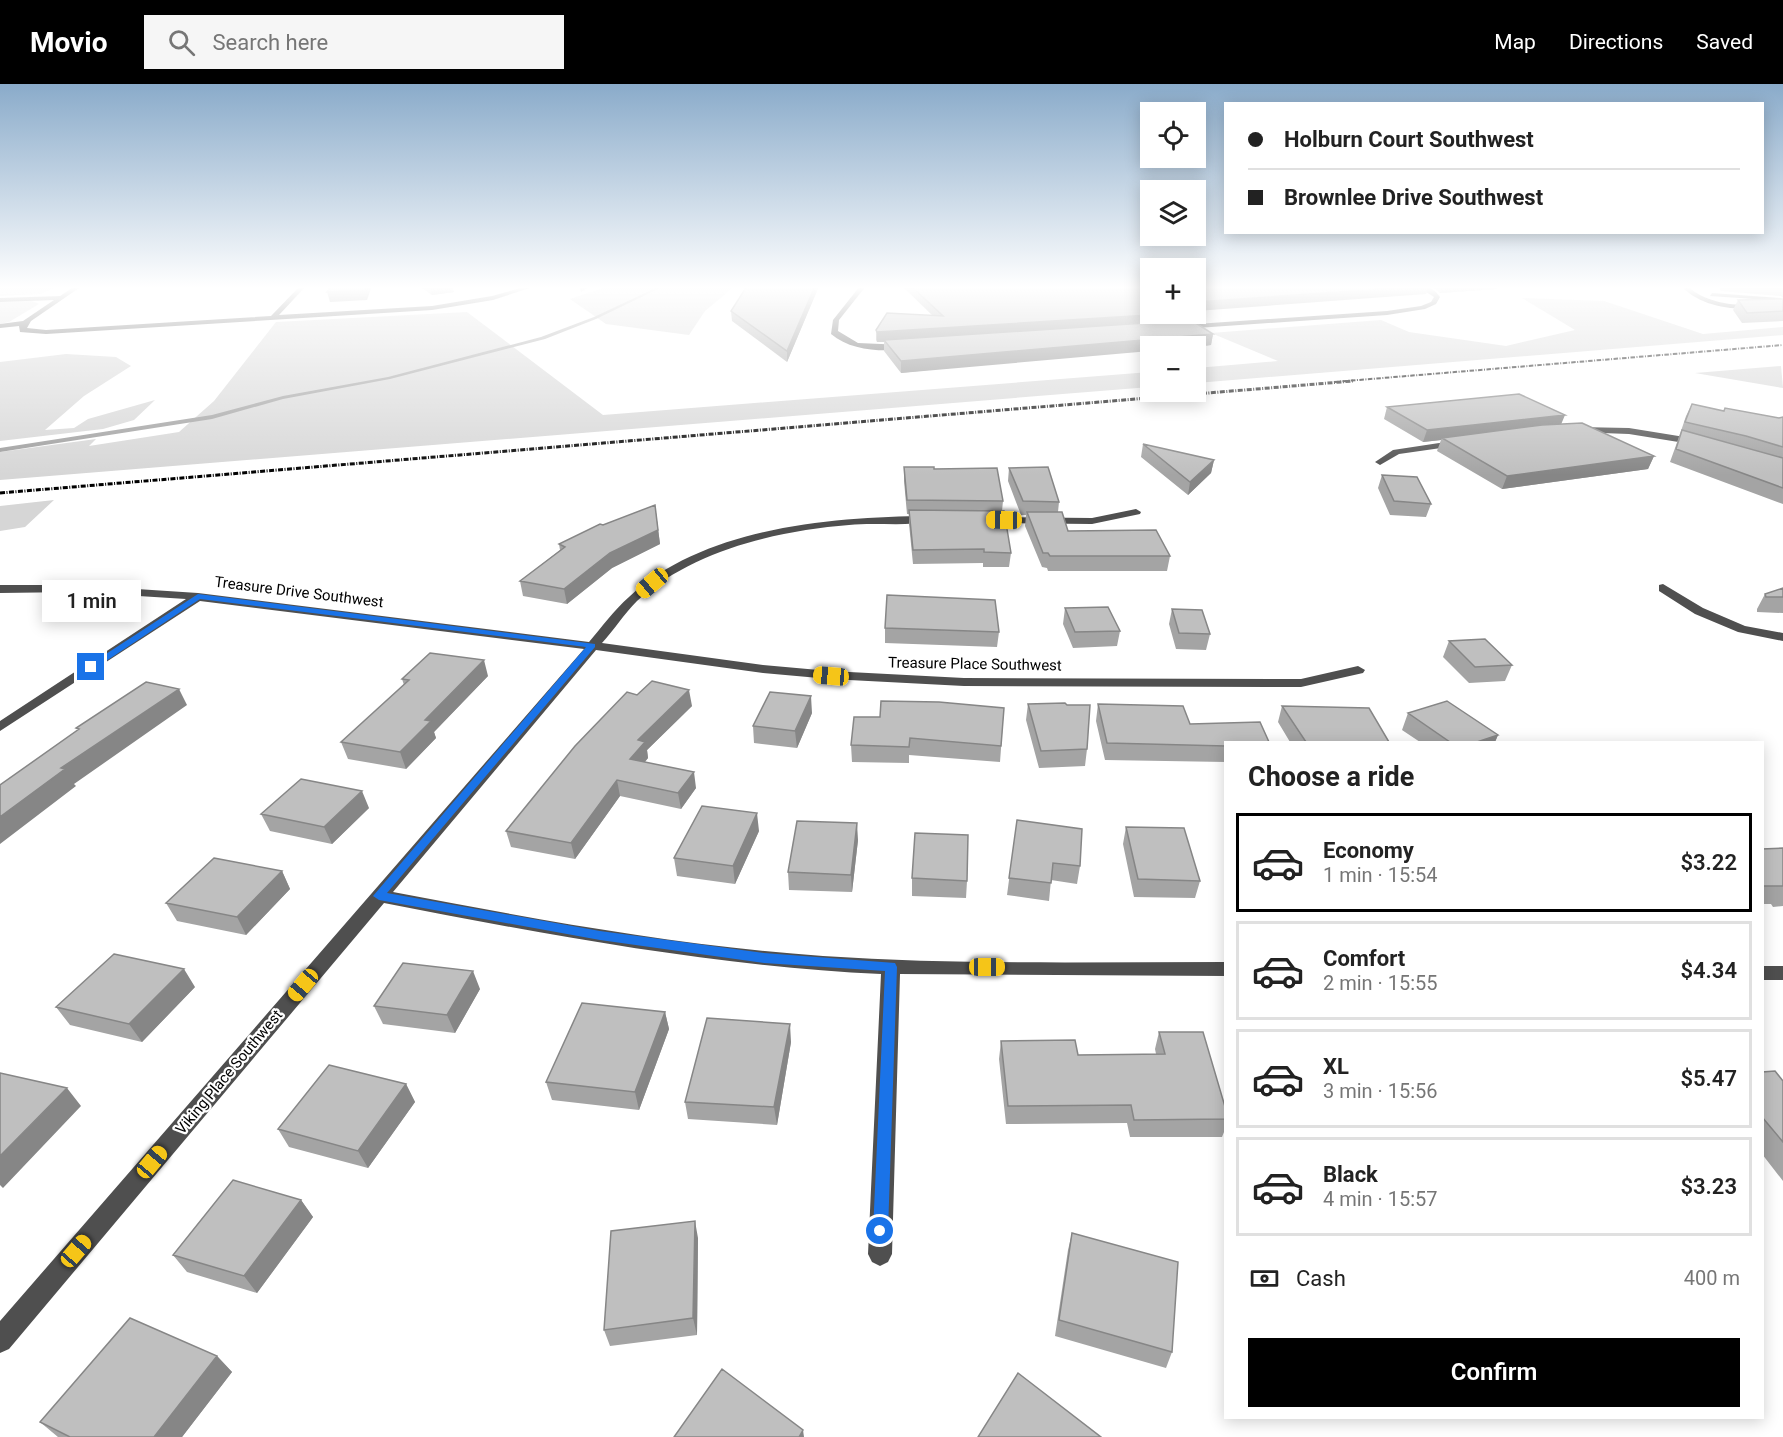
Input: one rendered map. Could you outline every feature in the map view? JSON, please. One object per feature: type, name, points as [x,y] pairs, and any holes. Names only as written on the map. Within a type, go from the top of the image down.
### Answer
[{"type":"street","points":[[1567,431],[1629,431],[1709,444]]},
{"type":"street","points":[[1380,462],[1396,452],[1464,443]]},
{"type":"street","points":[[963,520],[1092,521],[1136,512]]},
{"type":"street","name":"Viking Place Southwest","points":[[0,1340],[633,599],[671,571],[723,549],[787,530],[838,521],[940,519]]},
{"type":"street","name":"Treasure Drive Southwest","points":[[0,589],[48,587],[120,589],[592,646]]},
{"type":"street","points":[[1663,588],[1699,611],[1742,629],[1783,637]]},
{"type":"street","points":[[0,727],[198,597]]},
{"type":"street","name":"Treasure Place Southwest","points":[[592,646],[760,669],[831,676],[934,681],[1301,683],[1358,670]]},
{"type":"street","points":[[379,896],[600,936],[764,958],[891,967],[1224,969]]},
{"type":"street","points":[[880,1254],[891,967]]},
{"type":"street","points":[[1764,973],[1783,973]]},
{"type":"shaded area","points":[[255,349],[516,349],[603,415],[1140,373],[1140,388],[0,480],[0,452],[96,439],[89,446],[179,432],[214,401]]},
{"type":"shaded area","points":[[1250,349],[1610,349],[1206,382],[1206,367],[1278,361]]},
{"type":"shaded area","points":[[66,354],[116,357],[131,366],[84,396],[45,430],[74,428],[88,419],[155,400],[134,420],[103,429],[0,441],[0,362]]},
{"type":"shaded area","points":[[1781,366],[1783,388],[1695,373]]},
{"type":"shaded area","points":[[54,500],[25,527],[0,531],[0,506]]},
{"type":"building","points":[[891,349],[1038,349],[901,361]]},
{"type":"building","points":[[1519,394],[1565,415],[1427,430],[1387,407]]},
{"type":"building","points":[[1692,404],[1724,411],[1725,408],[1783,417],[1783,447],[1685,422]]},
{"type":"building","points":[[1582,423],[1654,456],[1507,476],[1442,438],[1542,425]]},
{"type":"building","points":[[1682,430],[1783,458],[1783,488],[1676,449]]},
{"type":"building","points":[[1143,444],[1214,460],[1190,482]]},
{"type":"building","points":[[904,467],[997,468],[1003,501],[907,500]]},
{"type":"building","points":[[1048,467],[1059,502],[1023,501],[1009,468]]},
{"type":"building","points":[[1382,475],[1417,477],[1431,504],[1394,501]]},
{"type":"building","points":[[655,505],[658,530],[610,553],[564,589],[520,581],[565,547],[559,544],[600,524],[603,525]]},
{"type":"building","points":[[909,510],[1004,511],[1011,553],[984,552],[984,549],[913,550]]},
{"type":"building","points":[[1027,512],[1062,512],[1068,531],[1156,530],[1170,556],[1050,556],[1048,553],[1043,553]]},
{"type":"building","points":[[1783,588],[1783,597],[1766,597],[1765,594]]},
{"type":"building","points":[[887,595],[995,600],[999,632],[885,628]]},
{"type":"building","points":[[1108,607],[1120,631],[1075,632],[1065,608]]},
{"type":"building","points":[[1172,609],[1202,610],[1210,634],[1179,633]]},
{"type":"building","points":[[1485,639],[1512,665],[1475,667],[1449,641]]},
{"type":"building","points":[[430,653],[484,660],[425,720],[431,721],[400,752],[341,742],[409,680],[402,679]]},
{"type":"building","points":[[652,681],[689,690],[638,740],[645,742],[630,759],[694,772],[678,793],[617,780],[571,843],[506,831],[575,746],[627,692],[637,695]]},
{"type":"building","points":[[146,682],[179,689],[61,768],[65,769],[0,817],[0,785],[79,729],[76,728]]},
{"type":"building","points":[[770,692],[811,696],[795,731],[753,726]]},
{"type":"building","points":[[881,701],[939,702],[1004,708],[1001,746],[910,738],[909,747],[851,745],[854,717],[880,717]]},
{"type":"building","points":[[1447,701],[1498,735],[1480,741],[1449,741],[1408,713]]},
{"type":"building","points":[[1065,703],[1067,705],[1090,705],[1087,749],[1041,751],[1028,704]]},
{"type":"building","points":[[1098,704],[1183,706],[1190,724],[1260,722],[1269,741],[1224,741],[1224,746],[1107,743]]},
{"type":"building","points":[[1282,706],[1369,708],[1388,741],[1305,741]]},
{"type":"building","points":[[301,779],[362,791],[324,827],[261,814]]},
{"type":"building","points":[[702,806],[757,813],[733,866],[674,858]]},
{"type":"building","points":[[1017,820],[1082,829],[1080,866],[1053,863],[1051,883],[1009,878]]},
{"type":"building","points":[[797,821],[857,823],[851,875],[788,872]]},
{"type":"building","points":[[1126,827],[1184,828],[1200,881],[1138,879]]},
{"type":"building","points":[[915,833],[968,835],[967,881],[912,878]]},
{"type":"building","points":[[1783,848],[1783,886],[1764,886],[1764,849]]},
{"type":"building","points":[[214,858],[282,871],[237,917],[166,903]]},
{"type":"building","points":[[114,954],[184,969],[129,1024],[56,1007]]},
{"type":"building","points":[[403,963],[473,971],[447,1015],[374,1006]]},
{"type":"building","points":[[582,1003],[665,1012],[635,1092],[546,1082]]},
{"type":"building","points":[[707,1018],[790,1024],[774,1107],[685,1102]]},
{"type":"building","points":[[1159,1032],[1203,1032],[1224,1103],[1224,1119],[1134,1120],[1131,1105],[1008,1106],[1001,1041],[1075,1040],[1078,1055],[1165,1054]]},
{"type":"building","points":[[329,1065],[406,1084],[358,1151],[278,1129]]},
{"type":"building","points":[[1775,1071],[1783,1081],[1783,1142],[1764,1119],[1764,1072]]},
{"type":"building","points":[[0,1073],[67,1088],[0,1156]]},
{"type":"building","points":[[233,1180],[301,1200],[244,1276],[173,1255]]},
{"type":"building","points":[[695,1221],[693,1318],[604,1330],[611,1231]]},
{"type":"building","points":[[1072,1233],[1178,1262],[1172,1352],[1059,1320]]},
{"type":"building","points":[[130,1318],[217,1356],[154,1437],[70,1437],[40,1422]]},
{"type":"building","points":[[722,1369],[803,1430],[799,1437],[674,1437]]},
{"type":"building","points":[[1018,1373],[1101,1437],[978,1437]]},
{"type":"waterway","points":[[0,450],[212,417],[283,398],[388,378],[500,349]]},
{"type":"railway","points":[[1334,382],[1733,349]]},
{"type":"railway","points":[[0,493],[1353,381]]},
{"type":"route","points":[[91,667],[198,597],[592,646],[379,896],[577,933],[764,958],[891,967],[880,1231]]}]
